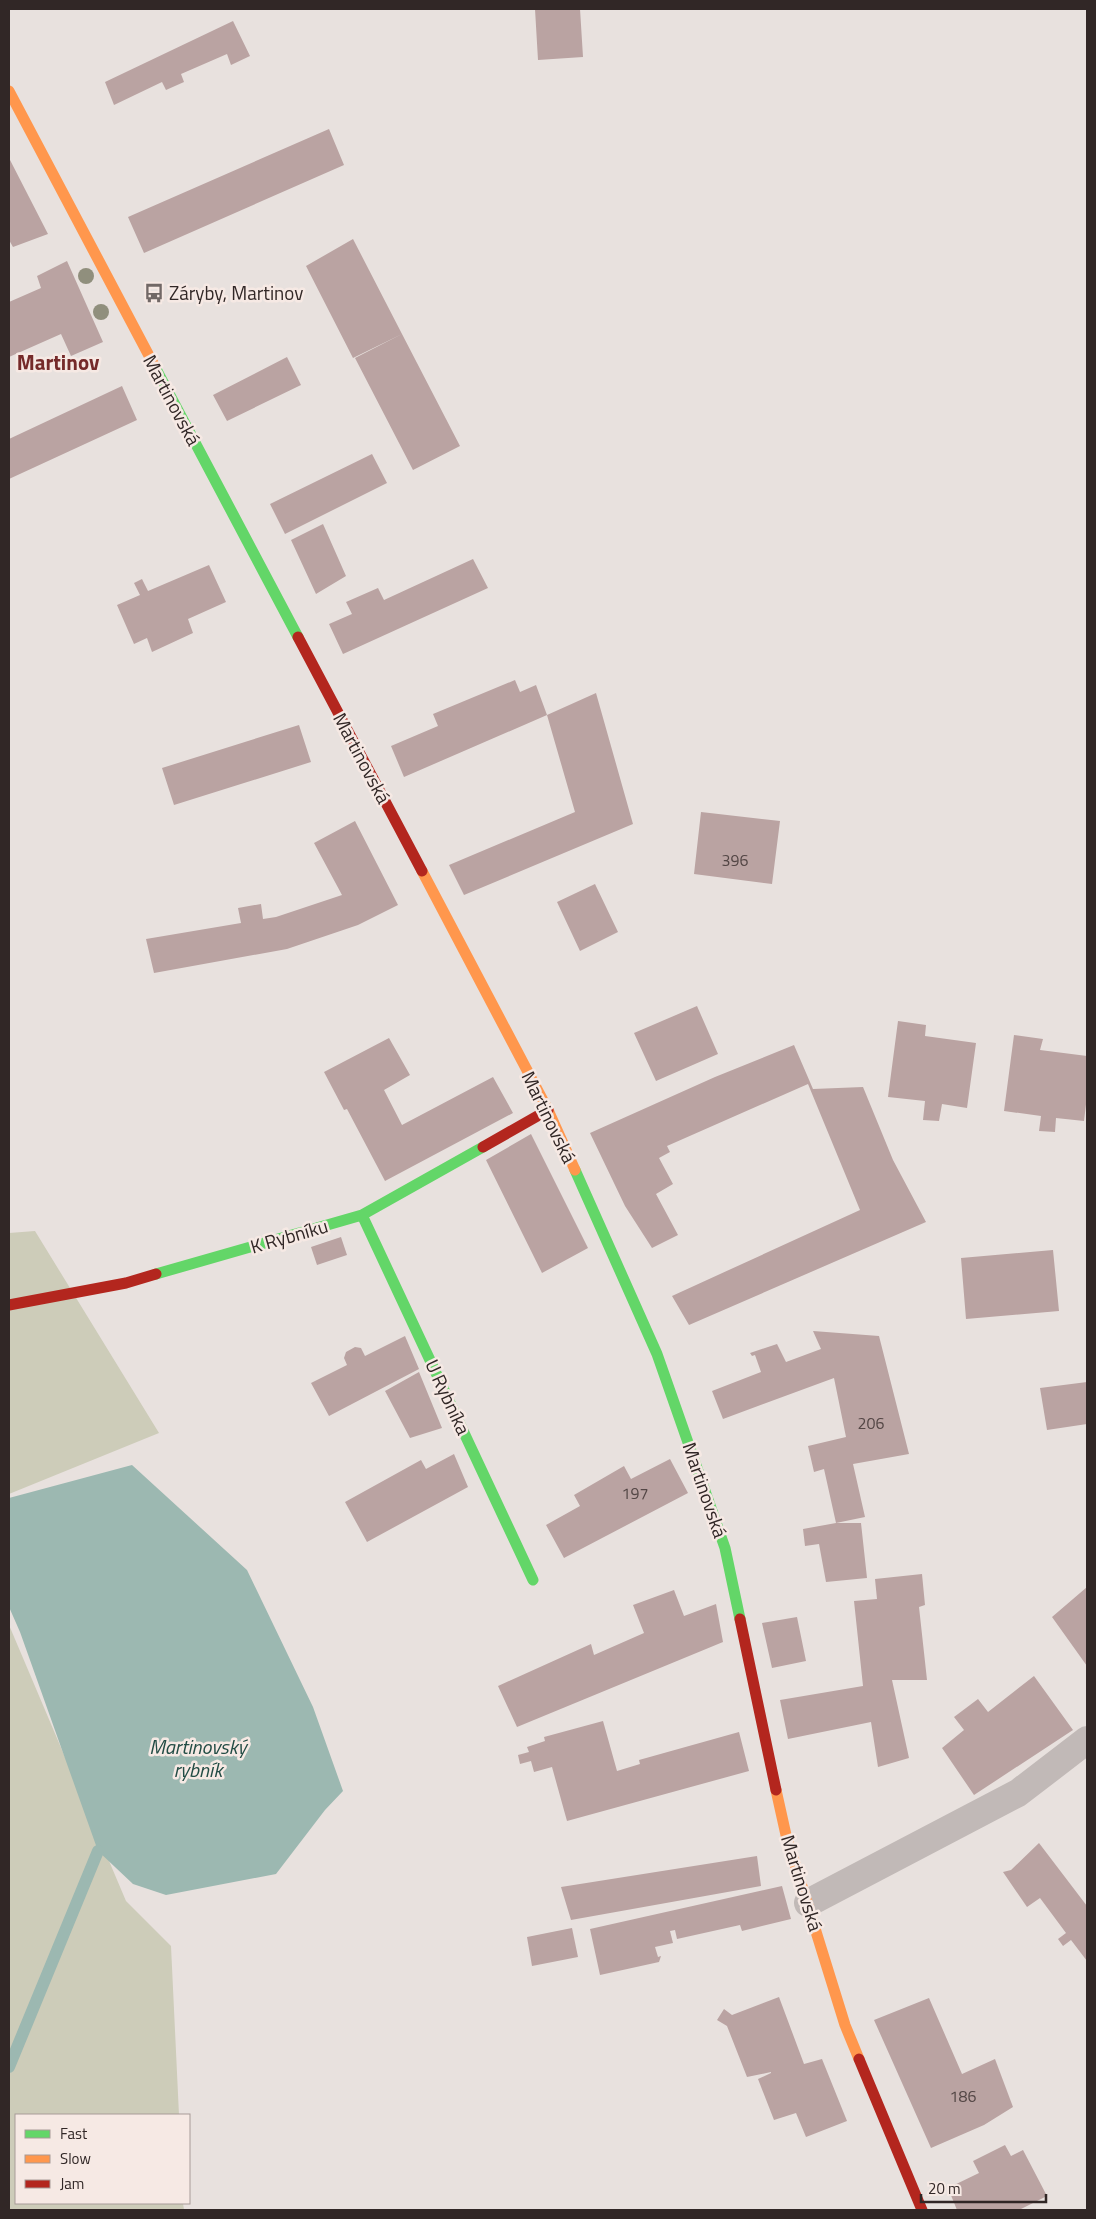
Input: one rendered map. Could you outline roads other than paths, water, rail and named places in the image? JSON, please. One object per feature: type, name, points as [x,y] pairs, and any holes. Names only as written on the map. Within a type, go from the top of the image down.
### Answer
[{"type":"street","name":"Martinovská","points":[[9,91],[548,1110],[657,1354],[725,1548],[786,1835],[845,2025],[922,2210]]},
{"type":"street","name":"K Rybníku","points":[[9,1306],[126,1283],[362,1215],[548,1110]]},
{"type":"street","name":"U Rybníka","points":[[362,1215],[533,1580]]},
{"type":"street","points":[[808,1903],[1018,1793],[1087,1740]]},
{"type":"water","name":"Martinovský rybník","points":[[132,1465],[247,1570],[313,1707],[343,1791],[325,1810],[276,1874],[166,1895],[133,1884],[98,1851],[20,1632],[9,1607],[9,1498]]},
{"type":"waterway","points":[[9,2067],[98,1851]]},
{"type":"place","name":"Záryby, Martinov","points":[[154,293]]},
{"type":"district","name":"Martinov","points":[[58,363]]}]
